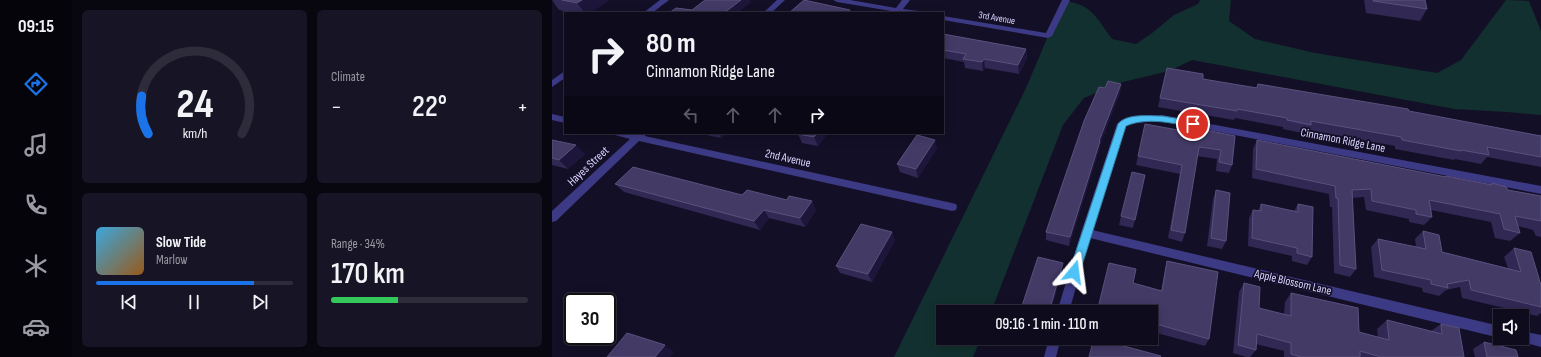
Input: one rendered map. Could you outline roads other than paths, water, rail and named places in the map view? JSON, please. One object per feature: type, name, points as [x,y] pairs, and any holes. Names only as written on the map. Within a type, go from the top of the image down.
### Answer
[{"type":"street","points":[[648,12],[665,0]]},
{"type":"street","points":[[768,12],[781,0]]},
{"type":"street","points":[[837,0],[910,12]]},
{"type":"street","points":[[898,10],[906,0]]},
{"type":"street","name":"3rd Avenue","points":[[944,18],[1048,36],[1066,0]]},
{"type":"street","points":[[552,84],[564,75]]},
{"type":"street","points":[[552,117],[564,120]]},
{"type":"street","name":"Cinnamon Ridge Lane","points":[[1086,233],[1122,124],[1140,119],[1162,118],[1541,190]]},
{"type":"street","name":"2nd Avenue","points":[[629,134],[640,135],[952,208]]},
{"type":"street","name":"Hayes Street","points":[[552,218],[640,135]]},
{"type":"street","points":[[1065,305],[1086,233]]},
{"type":"street","name":"Apple Blossom Lane","points":[[1086,233],[1493,330]]},
{"type":"street","points":[[1529,339],[1541,342]]},
{"type":"street","points":[[1050,357],[1053,345]]}]
